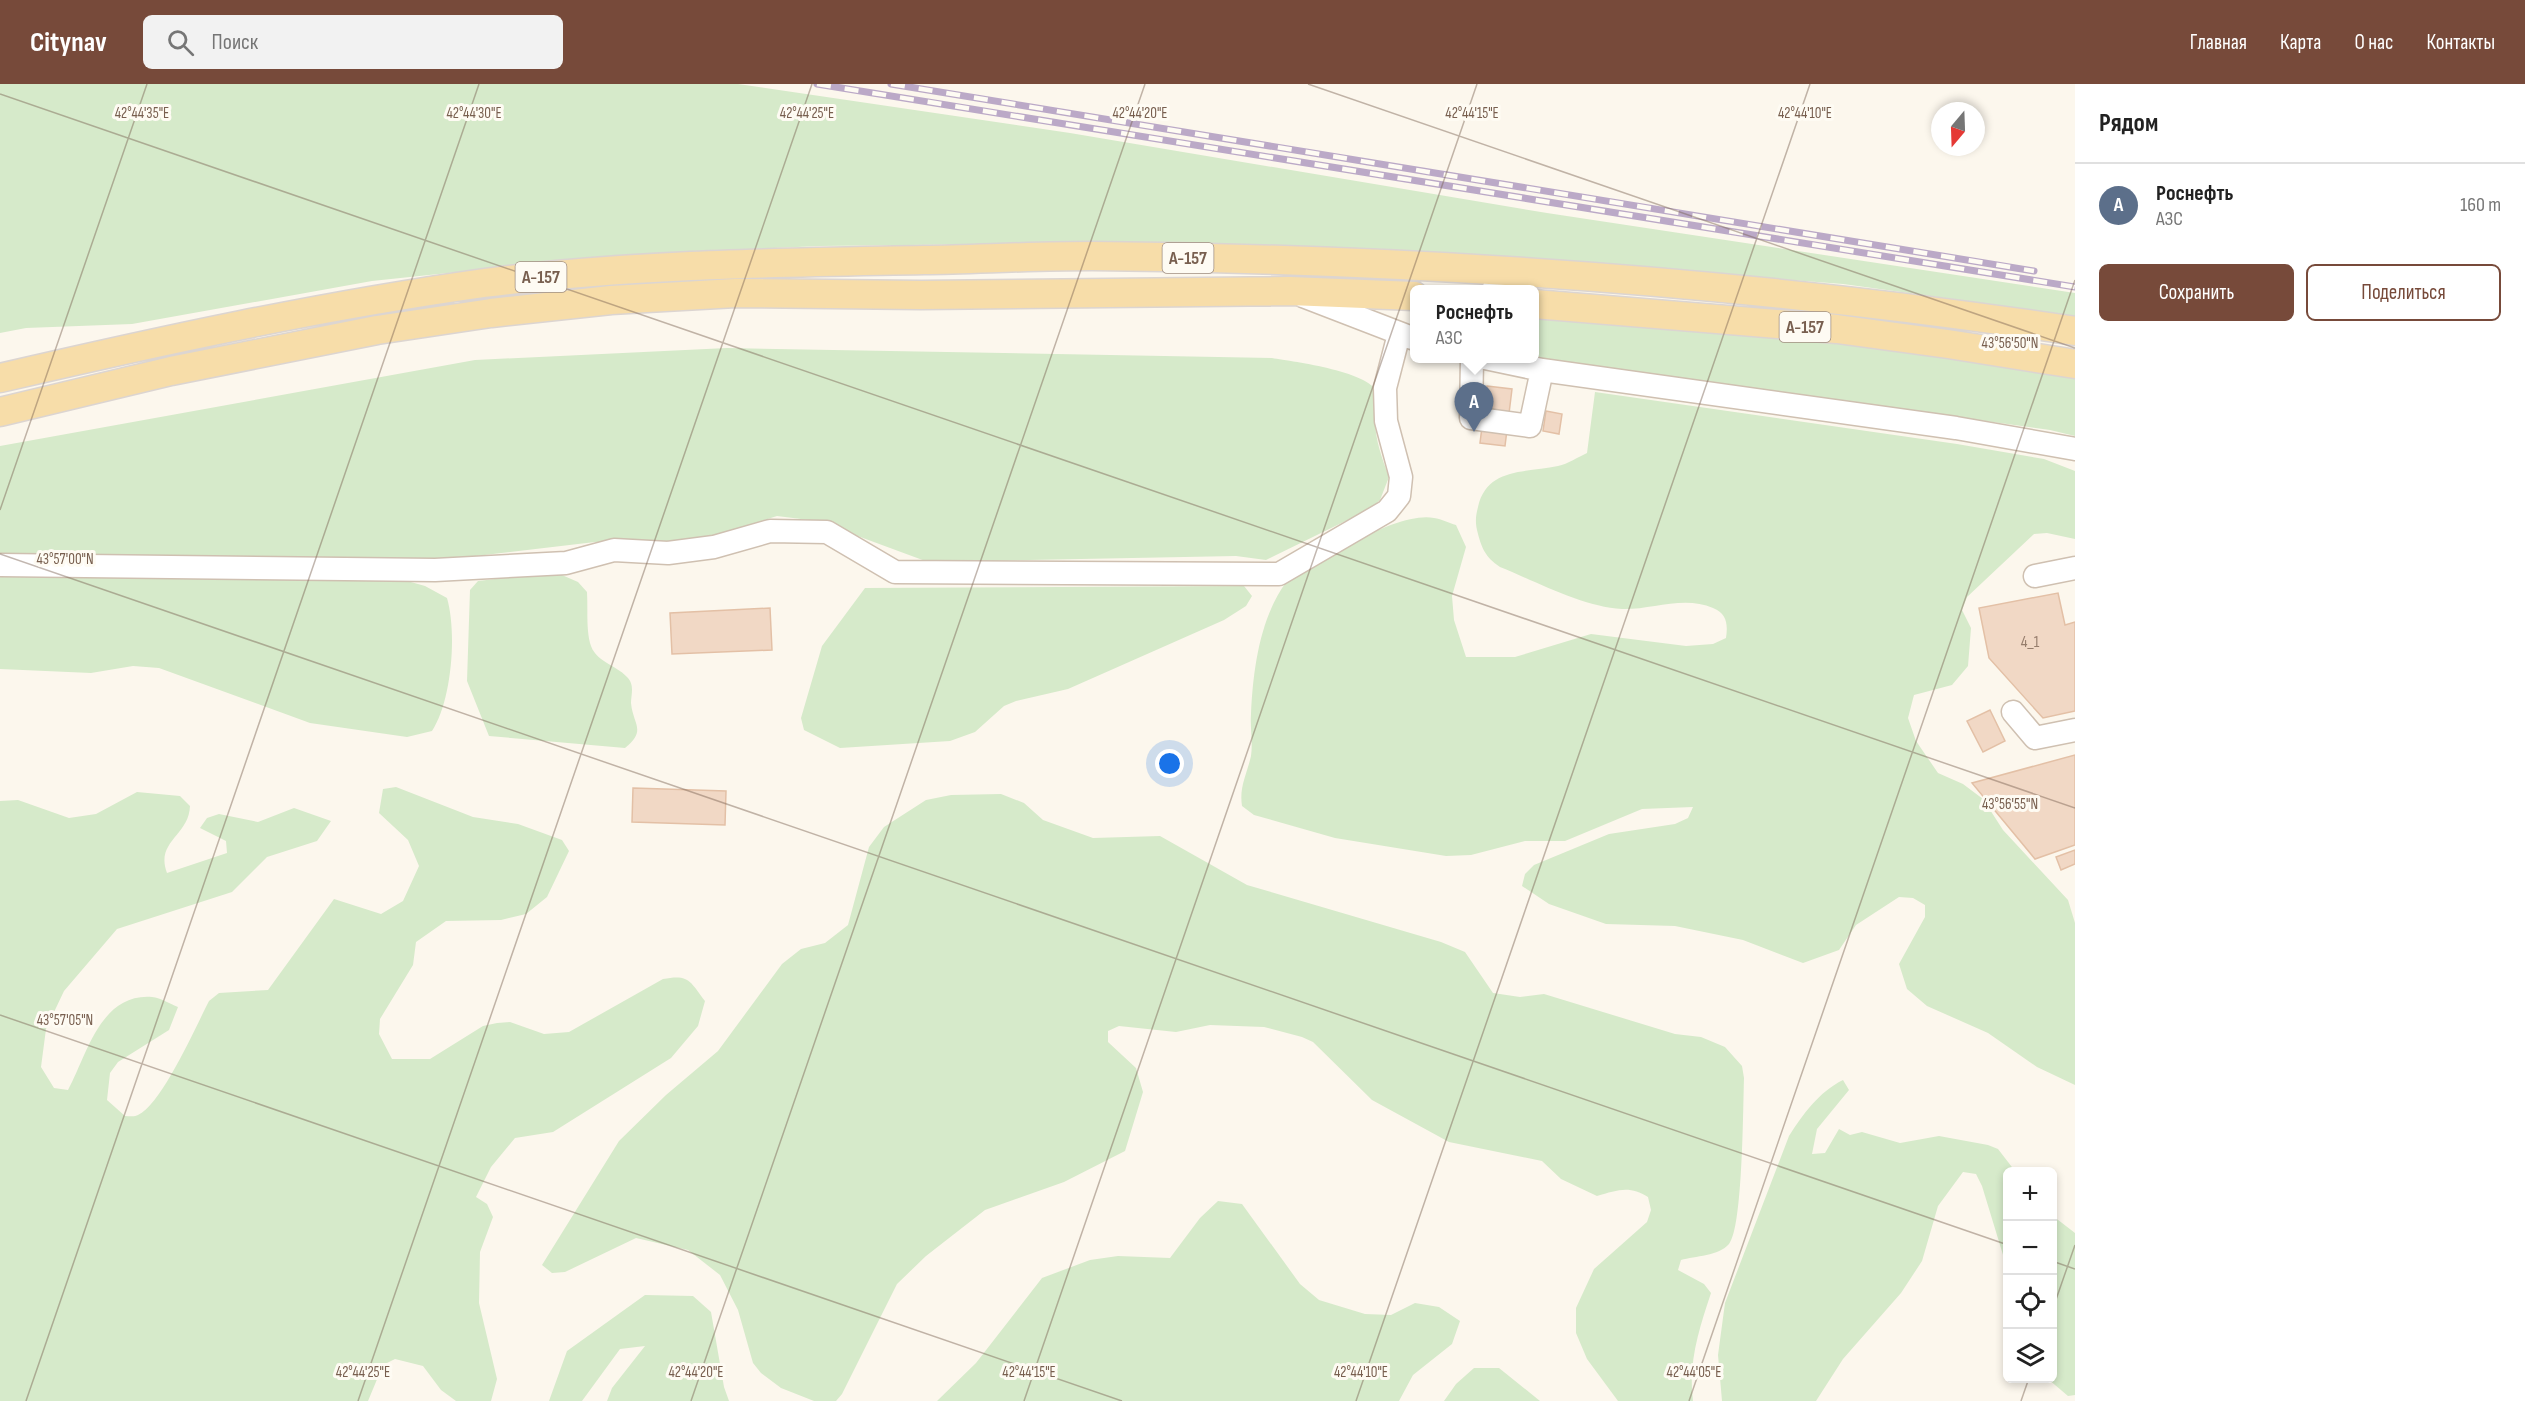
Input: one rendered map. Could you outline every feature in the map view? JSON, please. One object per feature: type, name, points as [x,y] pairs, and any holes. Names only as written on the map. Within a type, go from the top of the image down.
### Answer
[{"type":"main road","name":"А-157","points":[[0,378],[261,319],[487,283],[610,270],[733,262],[1086,256],[1290,260],[1498,279],[1842,299],[2075,331]]},
{"type":"main road","points":[[1290,260],[1290,291]]},
{"type":"main road","name":"А-157","points":[[0,412],[264,351],[377,330],[491,313],[611,300],[736,293],[921,295],[1290,291],[1410,296]]},
{"type":"main road","name":"А-157","points":[[1539,303],[1837,329],[2075,364]]},
{"type":"lane","points":[[0,565],[435,570],[566,563],[614,550],[668,553],[714,547],[770,531],[827,532],[895,572],[1279,574],[1387,511],[1399,496],[1401,477],[1386,422],[1385,388],[1407,336],[1290,291]]},
{"type":"lane","points":[[1472,363],[1471,418],[1530,426],[1542,370]]},
{"type":"lane","points":[[1509,363],[1542,370],[1956,428],[2075,449]]},
{"type":"lane","points":[[2035,576],[2075,568]]},
{"type":"lane","points":[[2013,712],[2035,738],[2075,730]]},
{"type":"green space","points":[[0,84],[738,84],[1070,133],[1547,213],[2075,293],[2075,316],[1843,284],[1497,257],[1089,243],[820,246],[620,255],[372,281],[132,324],[26,328],[0,333]]},
{"type":"green space","points":[[1539,317],[1846,342],[2075,375],[2075,436],[2050,430],[1539,359]]},
{"type":"green space","points":[[727,348],[1272,358],[1314,365],[1349,374],[1374,387],[1379,396],[1375,419],[1376,434],[1389,477],[1380,500],[1370,509],[1266,560],[1236,556],[928,562],[817,521],[777,516],[714,536],[676,542],[595,542],[416,563],[0,558],[0,446],[475,360]]},
{"type":"green space","points":[[1595,392],[1957,444],[2044,459],[2075,471],[2075,539],[2047,533],[2034,534],[1967,597],[1962,610],[1971,628],[1968,666],[1952,685],[1914,695],[1908,718],[1916,741],[1938,773],[1963,784],[1983,799],[2003,830],[2068,900],[2075,923],[2075,1085],[2037,1067],[1988,1033],[1927,1006],[1907,989],[1899,964],[1925,917],[1925,905],[1913,898],[1899,897],[1856,925],[1839,950],[1803,963],[1743,940],[1675,926],[1606,924],[1549,904],[1522,886],[1525,874],[1534,865],[1609,834],[1675,824],[1688,818],[1693,807],[1642,809],[1565,841],[1525,841],[1471,855],[1446,856],[1335,838],[1254,815],[1242,806],[1242,787],[1252,751],[1251,714],[1256,662],[1264,627],[1278,595],[1287,581],[1359,539],[1400,522],[1418,518],[1434,518],[1456,525],[1466,547],[1452,596],[1454,620],[1466,657],[1515,657],[1591,634],[1686,646],[1713,644],[1726,638],[1727,628],[1724,616],[1718,610],[1702,604],[1679,603],[1622,609],[1592,604],[1500,567],[1484,551],[1476,527],[1478,507],[1483,494],[1499,478],[1509,474],[1562,465],[1587,453]]},
{"type":"green space","points":[[555,572],[578,582],[587,592],[590,643],[601,659],[627,677],[631,683],[631,703],[637,732],[632,742],[625,748],[489,736],[467,681],[470,590],[478,581]]},
{"type":"green space","points":[[386,575],[425,586],[447,598],[452,629],[451,666],[444,702],[432,731],[407,737],[310,723],[159,668],[133,666],[91,673],[0,669],[0,576]]},
{"type":"green space","points":[[1244,586],[1252,596],[1246,606],[1224,620],[1068,689],[1004,706],[975,732],[950,741],[840,748],[804,730],[801,718],[822,646],[865,588]]},
{"type":"green space","points":[[396,787],[473,817],[518,824],[562,840],[569,851],[547,897],[526,914],[501,920],[446,921],[416,942],[413,965],[380,1019],[379,1034],[392,1059],[430,1059],[483,1026],[497,1023],[510,1022],[544,1034],[569,1032],[663,979],[684,978],[696,988],[705,1001],[698,1026],[671,1058],[553,1132],[515,1138],[491,1167],[476,1197],[487,1204],[493,1217],[480,1252],[479,1303],[497,1379],[491,1401],[456,1401],[441,1390],[423,1366],[395,1359],[383,1365],[368,1401],[0,1401],[0,801],[18,800],[69,818],[96,814],[137,792],[180,796],[190,806],[184,825],[165,853],[167,873],[227,853],[226,841],[200,828],[207,818],[219,814],[258,822],[294,808],[331,821],[317,841],[267,857],[232,892],[117,929],[64,991],[46,1029],[41,1067],[54,1088],[68,1090],[98,1029],[108,1015],[120,1005],[134,998],[152,997],[178,1007],[169,1030],[118,1062],[110,1073],[107,1100],[125,1116],[134,1116],[147,1108],[168,1081],[209,1001],[219,993],[268,990],[334,899],[381,914],[403,901],[419,866],[408,840],[379,813],[383,789]]},
{"type":"green space","points":[[1001,794],[1024,803],[1043,820],[1093,838],[1160,836],[1247,885],[1441,942],[1465,952],[1493,993],[1520,997],[1544,994],[1675,1034],[1701,1037],[1725,1047],[1742,1066],[1744,1078],[1740,1192],[1734,1233],[1729,1244],[1713,1253],[1681,1260],[1678,1270],[1704,1284],[1711,1293],[1693,1360],[1693,1401],[1618,1401],[1587,1359],[1576,1333],[1576,1308],[1594,1269],[1647,1222],[1651,1210],[1648,1197],[1629,1190],[1597,1196],[1561,1179],[1542,1161],[1449,1142],[1372,1100],[1313,1042],[1264,1027],[1210,1025],[1176,1032],[1119,1026],[1108,1031],[1108,1042],[1136,1068],[1143,1092],[1125,1151],[1064,1182],[985,1210],[926,1256],[897,1284],[842,1394],[836,1401],[814,1401],[781,1388],[761,1373],[753,1363],[738,1310],[720,1275],[688,1250],[636,1238],[565,1272],[552,1273],[542,1265],[619,1141],[666,1095],[718,1051],[782,964],[801,949],[825,943],[848,925],[869,847],[884,827],[926,800],[951,795]]},
{"type":"green space","points":[[1843,1080],[1849,1090],[1817,1129],[1812,1154],[1825,1153],[1839,1129],[1850,1135],[1862,1132],[1900,1143],[1939,1136],[1998,1149],[2012,1167],[2003,1167],[2003,1255],[1982,1186],[1976,1174],[1963,1172],[1938,1206],[1922,1261],[1901,1293],[1843,1359],[1816,1401],[1722,1401],[1718,1355],[1725,1303],[1789,1136],[1812,1104]]},
{"type":"green space","points":[[1218,1201],[1242,1204],[1300,1284],[1319,1300],[1365,1314],[1391,1315],[1415,1303],[1439,1307],[1460,1321],[1452,1344],[1413,1375],[1399,1401],[937,1401],[976,1363],[1042,1278],[1090,1260],[1118,1256],[1170,1258],[1200,1218]]},
{"type":"green space","points":[[2057,1219],[2075,1233],[2075,1395],[2068,1396],[2053,1383],[2057,1383]]},
{"type":"green space","points":[[645,1295],[693,1296],[711,1312],[724,1387],[729,1401],[607,1401],[612,1388],[645,1346],[620,1349],[582,1401],[549,1401],[567,1351]]},
{"type":"green space","points":[[1474,1368],[1499,1368],[1540,1401],[1444,1401],[1456,1384]]},
{"type":"building","points":[[1487,386],[1512,389],[1505,446],[1480,443]]},
{"type":"building","points":[[1546,411],[1562,414],[1559,434],[1543,431]]},
{"type":"building","points":[[2058,593],[2065,625],[2075,622],[2075,711],[2043,718],[1989,658],[1979,608]]},
{"type":"building","points":[[770,608],[772,650],[672,654],[670,613]]},
{"type":"building","points":[[1990,710],[2005,741],[1983,752],[1967,721]]},
{"type":"building","points":[[2075,755],[2075,845],[2035,859],[1972,783]]},
{"type":"building","points":[[633,788],[726,791],[725,825],[632,822]]},
{"type":"building","points":[[2075,850],[2075,864],[2061,870],[2056,857]]},
{"type":"railway","points":[[817,84],[2075,287]]},
{"type":"railway","points":[[891,84],[2034,271]]},
{"type":"place","name":"Роснефть","points":[[1474,432]]}]
